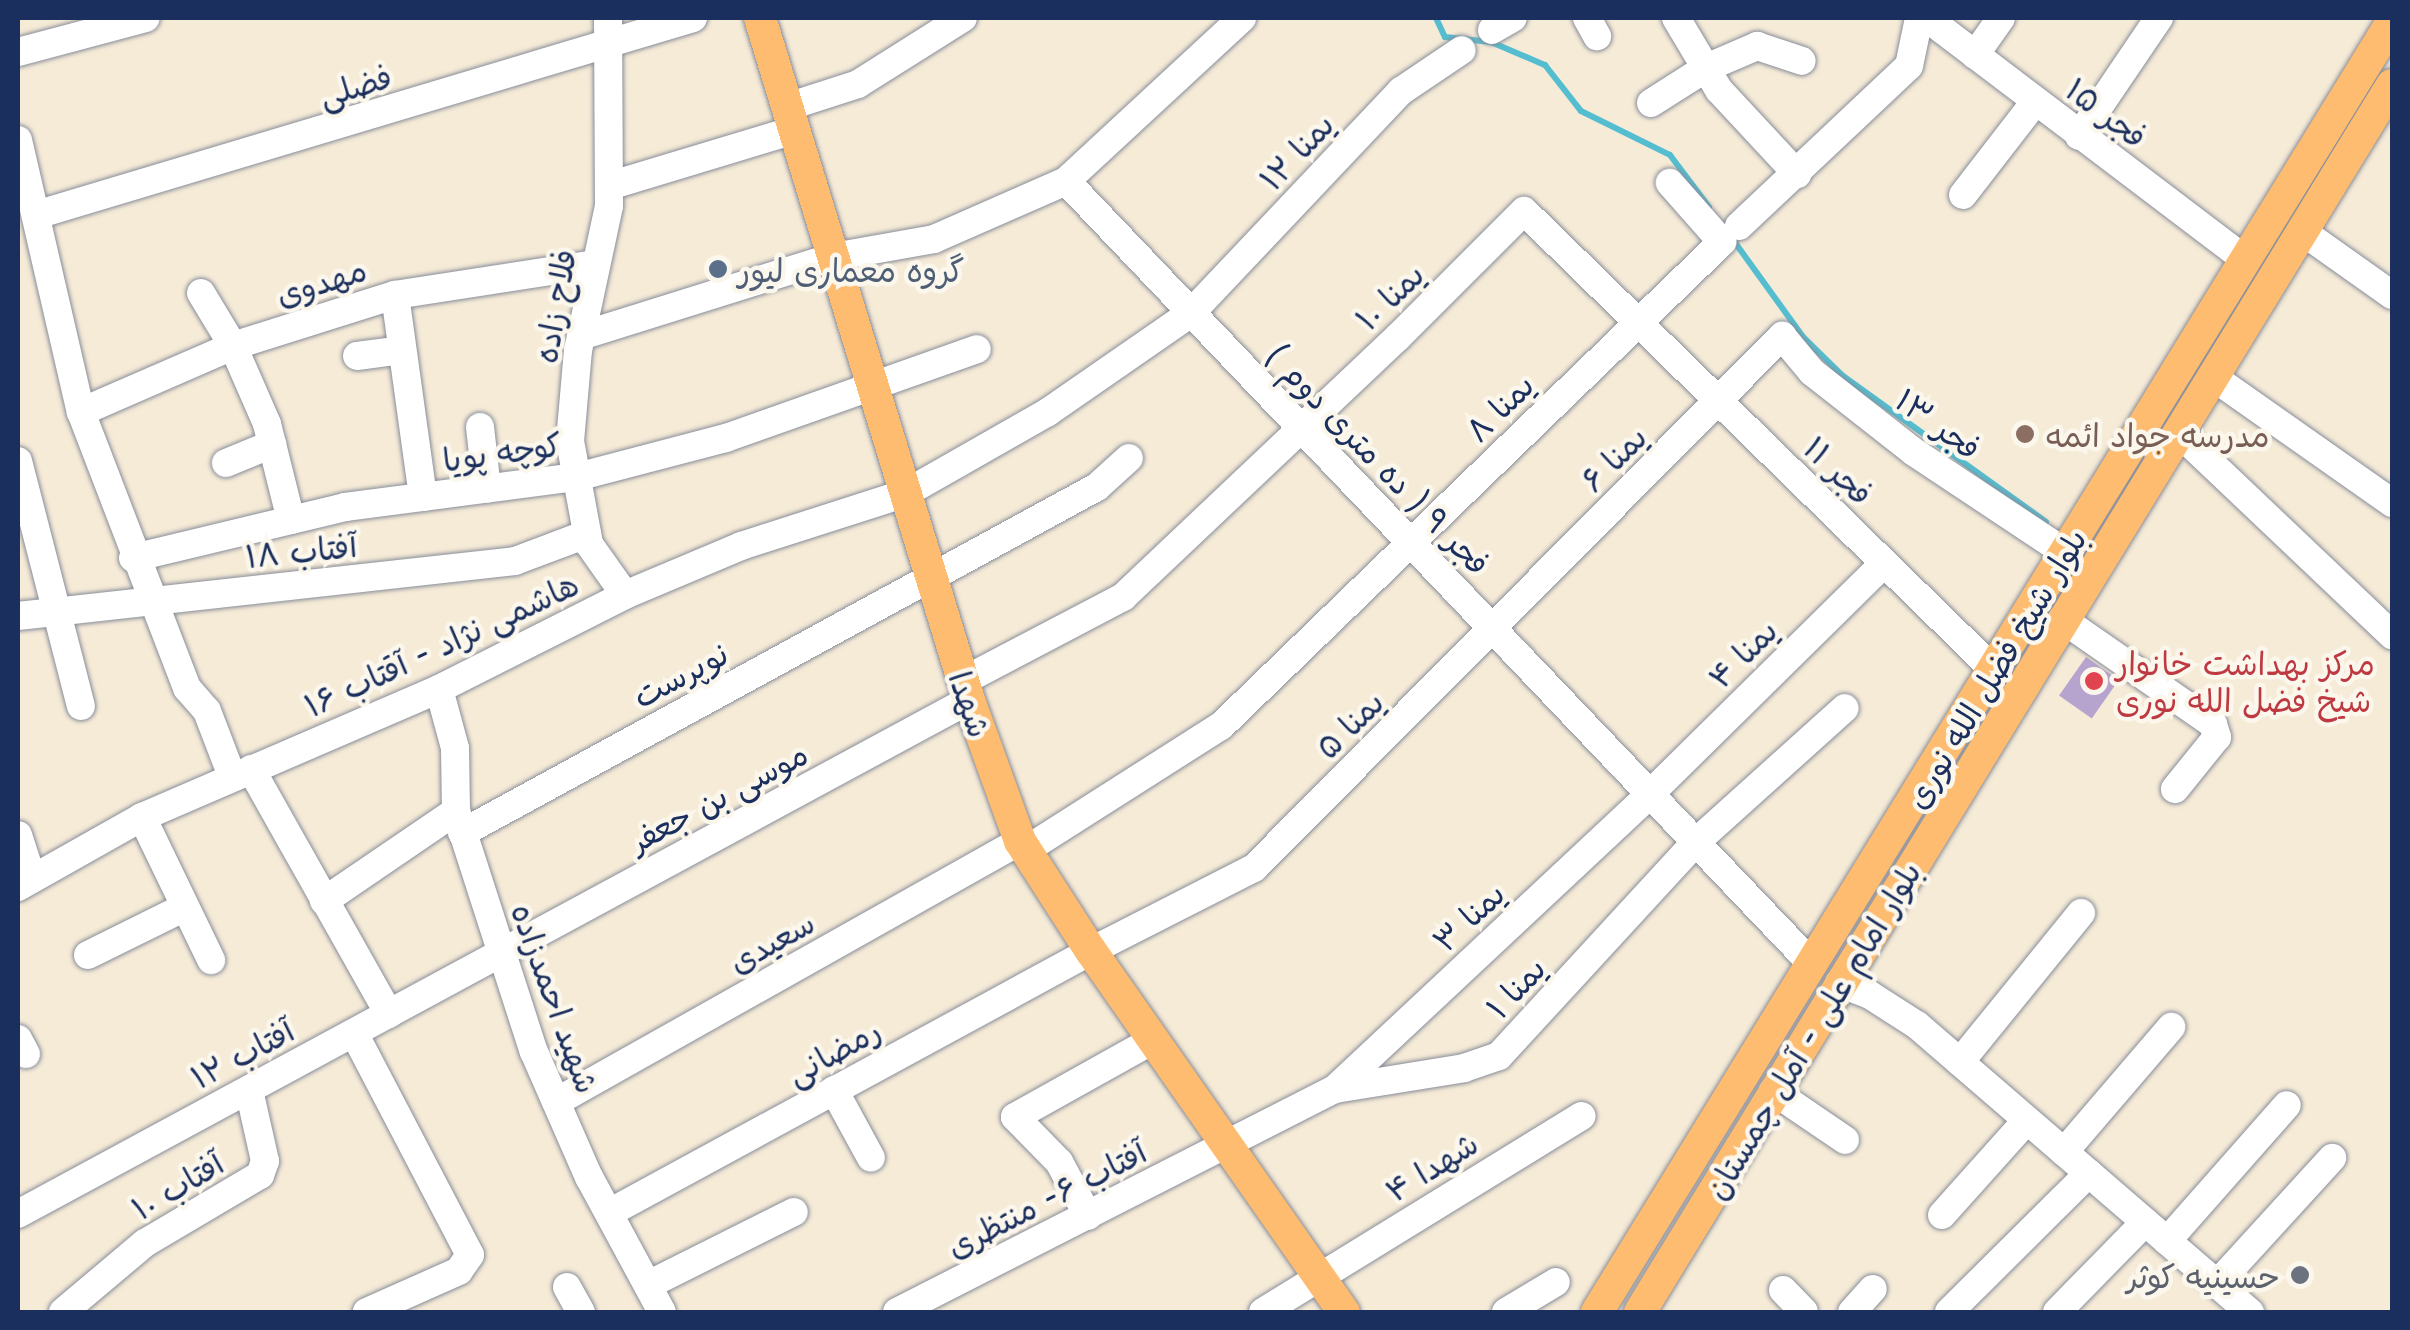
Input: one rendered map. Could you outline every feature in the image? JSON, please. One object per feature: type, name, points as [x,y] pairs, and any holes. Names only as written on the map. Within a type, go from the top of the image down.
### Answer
[{"type":"main road","name":"شهدا","points":[[760,18],[966,691],[1023,846],[1090,951],[1344,1312]]},
{"type":"main road","name":"بلوار شیخ فضل الله نوری","points":[[1597,1312],[1771,1030],[1825,974],[1949,776],[1993,670],[2388,22]]},
{"type":"main road","points":[[1949,776],[2062,619],[2392,85]]},
{"type":"main road","name":"بلوار امام علی - آمل چمستان","points":[[1640,1312],[1774,1092],[1825,974]]},
{"type":"main road","points":[[1753,1126],[1742,1131],[1733,1123],[1770,1061],[1771,1030]]},
{"type":"main road","points":[[1690,1230],[1692,1205],[1722,1161],[1722,1150],[1714,1145],[1695,1154]]},
{"type":"street","points":[[18,52],[104,23],[146,18]]},
{"type":"street","name":"فضلی","points":[[36,215],[608,31],[693,18]]},
{"type":"street","points":[[609,186],[791,119],[858,84],[963,18]]},
{"type":"street","points":[[581,336],[834,257],[934,239],[1066,181],[1242,18]]},
{"type":"street","points":[[1676,18],[1719,90],[1797,174]]},
{"type":"street","name":"فجر ۱۵","points":[[1923,18],[2246,260]]},
{"type":"street","name":"یمنا ۸","points":[[1221,726],[1636,320],[1909,66],[1923,18]]},
{"type":"street","points":[[1975,55],[2001,18]]},
{"type":"street","points":[[2078,136],[2159,18]]},
{"type":"street","name":"فلاح زاده","points":[[608,31],[609,186],[581,336],[570,440],[589,544],[625,595]]},
{"type":"street","points":[[1651,103],[1706,68],[1758,46],[1802,61]]},
{"type":"street","name":"یمنا ۱۲","points":[[1048,412],[1191,313],[1401,91],[1462,50]]},
{"type":"street","points":[[1963,195],[2035,102]]},
{"type":"street","points":[[18,140],[80,412],[133,558],[187,688],[207,711],[389,1014]]},
{"type":"street","name":"فجر ۹ ( ده متری دوم )","points":[[1066,181],[1825,974]]},
{"type":"street","points":[[1670,183],[1731,234]]},
{"type":"street","name":"فجر ۱۱","points":[[1524,211],[1993,670]]},
{"type":"street","name":"یمنا ۱۰","points":[[1124,597],[1524,211]]},
{"type":"street","points":[[2303,232],[2392,296]]},
{"type":"street","name":"مهدوی","points":[[80,412],[233,346],[396,295],[596,264]]},
{"type":"street","points":[[201,292],[233,346],[272,444],[291,520]]},
{"type":"street","points":[[396,295],[422,497]]},
{"type":"street","name":"فجر ۱۳","points":[[1782,336],[1812,372],[1914,452],[2066,552]]},
{"type":"street","name":"یمنا ۶","points":[[1493,629],[1782,336]]},
{"type":"street","name":"کوچه پویا","points":[[133,558],[291,520],[422,497],[577,477],[726,438],[977,349]]},
{"type":"street","points":[[357,356],[402,350]]},
{"type":"street","points":[[2213,377],[2392,502]]},
{"type":"street","name":"هاشمی نژاد - آقتاب ۱۶","points":[[25,882],[142,817],[440,689],[625,595],[741,546],[906,493],[1048,412]]},
{"type":"street","points":[[480,427],[487,489]]},
{"type":"street","points":[[2179,432],[2392,635]]},
{"type":"street","points":[[226,463],[272,444]]},
{"type":"street","name":"نوپرست","points":[[324,901],[459,822],[932,580],[1097,487],[1129,458]]},
{"type":"street","points":[[18,461],[81,706]]},
{"type":"street","name":"آفتاب ۱۸","points":[[18,616],[514,561],[588,534]]},
{"type":"street","name":"یمنا ۴","points":[[1650,794],[1884,563]]},
{"type":"street","name":"موسی بن جعفر","points":[[500,954],[966,691],[1124,597]]},
{"type":"street","points":[[2062,619],[2213,724],[2217,737],[2175,790]]},
{"type":"street","name":"یمنا ۵","points":[[1090,951],[1254,868],[1493,629]]},
{"type":"street","name":"شهید احمدزاده","points":[[440,689],[455,748],[459,822],[500,954],[556,1102],[608,1213],[662,1312]]},
{"type":"street","name":"یمنا ۱","points":[[1335,1089],[1464,1068],[1499,1056],[1696,842],[1846,708]]},
{"type":"street","name":"سعیدی","points":[[556,1102],[1023,846],[1221,726]]},
{"type":"street","name":"یمنا ۳","points":[[1335,1089],[1650,794]]},
{"type":"street","points":[[142,817],[211,960]]},
{"type":"street","points":[[18,835],[25,882]]},
{"type":"street","points":[[88,955],[185,907]]},
{"type":"street","points":[[1960,1062],[2080,913]]},
{"type":"street","name":"رمضانی","points":[[608,1213],[1090,951]]},
{"type":"street","name":"آفتاب ۱۲","points":[[18,1214],[500,954]]},
{"type":"street","points":[[1825,974],[1893,1008],[2248,1312]]},
{"type":"street","points":[[2064,1152],[2171,1027]]},
{"type":"street","points":[[354,1032],[469,1249],[468,1262],[459,1271],[413,1303],[367,1312]]},
{"type":"street","points":[[1088,1216],[1059,1162],[1015,1117],[1153,1040]]},
{"type":"street","name":"آفتاب ۶- منتظری","points":[[897,1312],[1335,1089]]},
{"type":"street","name":"آفتاب ۱۰","points":[[63,1312],[146,1243],[260,1174],[265,1161],[248,1090]]},
{"type":"street","points":[[834,1090],[870,1158]]},
{"type":"street","points":[[1774,1092],[1845,1140]]},
{"type":"street","points":[[2167,1241],[2287,1105]]},
{"type":"street","name":"شهدا ۴","points":[[1262,1312],[1581,1116]]},
{"type":"street","points":[[1942,1215],[2027,1120]]},
{"type":"street","points":[[2217,1284],[2332,1158]]},
{"type":"street","points":[[1949,1312],[2089,1174]]},
{"type":"street","points":[[648,1285],[794,1212]]},
{"type":"street","points":[[2057,1312],[2145,1222]]},
{"type":"street","points":[[1506,1312],[1556,1282]]},
{"type":"street","points":[[567,1287],[581,1312]]},
{"type":"street","points":[[1852,1312],[1873,1289]]},
{"type":"street","points":[[1782,1290],[1804,1312]]},
{"type":"building","name":"مرکز بهداشت خانوار شیخ فضل الله نوری","points":[[2086,657],[2119,680],[2092,718],[2059,696]]},
{"type":"waterway","points":[[1436,18],[1445,37],[1491,42],[1545,65],[1581,111],[1670,155],[1709,207]]},
{"type":"waterway","points":[[1731,237],[1803,337],[1843,376],[2046,522]]},
{"type":"place","name":"گروه معماری لیور","points":[[718,269]]},
{"type":"place","name":"مدرسه جواد ائمه","points":[[2025,434]]},
{"type":"place","name":"مرکز بهداشت خانوار شیخ فضل الله نوری","points":[[2094,681]]},
{"type":"place","name":"حسینیه کوثر","points":[[2300,1275]]}]
